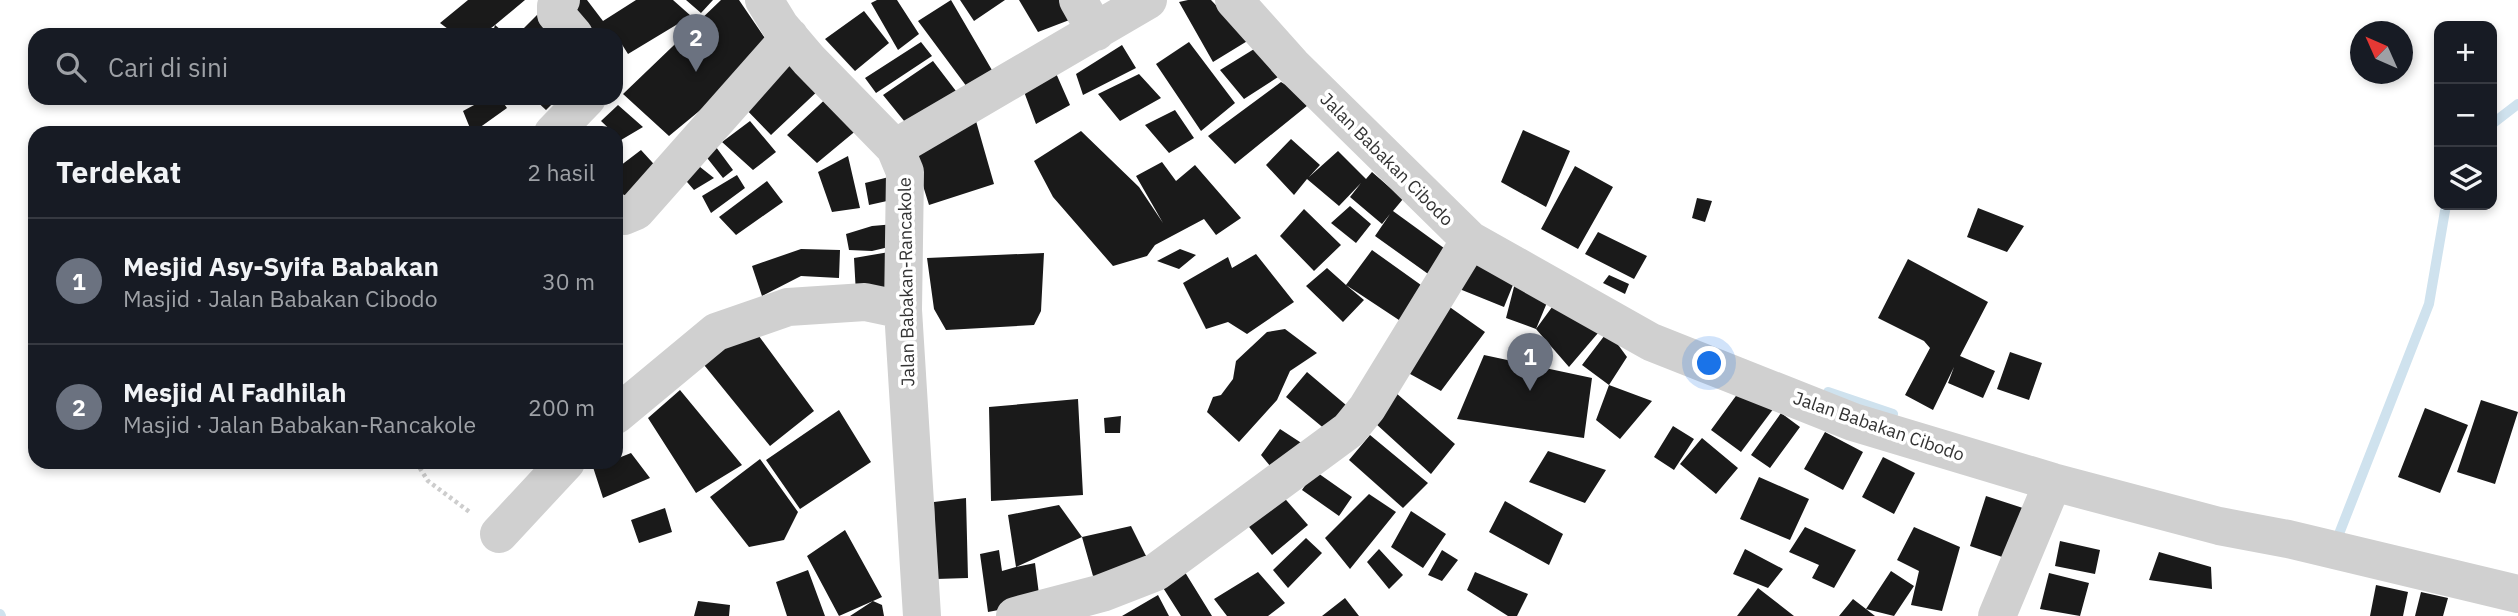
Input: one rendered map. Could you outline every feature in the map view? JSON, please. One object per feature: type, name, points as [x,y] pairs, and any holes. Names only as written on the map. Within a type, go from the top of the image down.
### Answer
[{"type":"street","points":[[561,0],[556,6],[556,14],[568,28]]},
{"type":"street","name":"Jalan Babakan-Rancakole","points":[[764,0],[790,37],[895,148],[905,172],[903,310],[922,616]]},
{"type":"street","points":[[895,148],[1087,16],[1147,0]]},
{"type":"street","name":"Jalan Babakan Cibodo","points":[[1234,0],[1292,65],[1470,240],[1651,342],[1853,422],[2053,482],[2219,526],[2288,539],[2518,594]]},
{"type":"street","points":[[623,216],[636,211],[790,37]]},
{"type":"street","points":[[560,126],[580,105]]},
{"type":"street","points":[[1015,616],[1102,593],[1156,572],[1349,430],[1367,408],[1470,240]]},
{"type":"street","points":[[623,409],[716,332],[788,307],[865,302],[903,310]]},
{"type":"street","points":[[499,534],[559,469]]},
{"type":"street","points":[[1997,616],[2053,482]]},
{"type":"path","points":[[420,469],[428,481],[499,534]]},
{"type":"building","points":[[468,0],[525,0],[491,28],[447,28],[440,23]]},
{"type":"building","points":[[578,0],[587,0],[603,21],[636,0],[673,0],[691,16],[628,54],[623,46],[623,28],[577,28],[563,14]]},
{"type":"building","points":[[686,0],[713,0],[701,13]]},
{"type":"building","points":[[721,0],[739,0],[773,50],[669,136],[623,94]]},
{"type":"building","points":[[877,0],[897,0],[919,34],[898,50],[871,3]]},
{"type":"building","points":[[951,0],[996,77],[967,87],[918,21]]},
{"type":"building","points":[[960,0],[1005,0],[974,21]]},
{"type":"building","points":[[1019,0],[1063,0],[1072,19],[1038,32]]},
{"type":"building","points":[[1211,0],[1249,40],[1213,62],[1179,2]]},
{"type":"building","points":[[544,8],[565,28],[524,28]]},
{"type":"building","points":[[864,11],[889,43],[855,71],[825,39]]},
{"type":"building","points":[[921,42],[932,56],[876,93],[865,78]]},
{"type":"building","points":[[1189,42],[1235,103],[1201,131],[1156,64]]},
{"type":"building","points":[[1122,45],[1136,68],[1083,95],[1076,74]]},
{"type":"building","points":[[1259,46],[1278,77],[1244,99],[1220,70]]},
{"type":"building","points":[[790,52],[823,86],[771,135],[739,102]]},
{"type":"building","points":[[933,61],[959,95],[909,127],[883,95]]},
{"type":"building","points":[[1055,71],[1070,105],[1036,124],[1023,89]]},
{"type":"building","points":[[1139,74],[1161,98],[1120,121],[1098,94]]},
{"type":"building","points":[[1281,82],[1313,101],[1235,164],[1208,136]]},
{"type":"building","points":[[832,93],[864,124],[817,163],[787,135]]},
{"type":"building","points":[[474,105],[505,105],[507,108],[482,126],[469,126],[463,111]]},
{"type":"building","points":[[618,105],[643,127],[623,139],[623,126],[606,126],[601,121]]},
{"type":"building","points":[[1175,110],[1194,138],[1169,153],[1145,125]]},
{"type":"building","points":[[750,121],[776,152],[753,170],[722,142]]},
{"type":"building","points":[[976,121],[994,184],[929,205],[912,150]]},
{"type":"building","points":[[1523,130],[1570,151],[1546,207],[1501,182]]},
{"type":"building","points":[[1081,131],[1139,187],[1163,223],[1136,176],[1162,162],[1176,181],[1195,165],[1241,218],[1216,235],[1204,219],[1155,245],[1147,256],[1113,266],[1053,197],[1034,161]]},
{"type":"building","points":[[1291,139],[1320,165],[1309,177],[1338,151],[1366,179],[1372,172],[1403,199],[1393,211],[1448,251],[1431,276],[1375,236],[1390,214],[1382,224],[1350,197],[1361,183],[1339,206],[1307,179],[1294,195],[1266,165]]},
{"type":"building","points":[[716,147],[733,170],[723,178],[704,154]]},
{"type":"building","points":[[641,150],[662,173],[629,208],[623,202],[623,164]]},
{"type":"building","points":[[848,156],[860,208],[832,212],[818,172]]},
{"type":"building","points":[[695,163],[714,178],[694,190],[681,175]]},
{"type":"building","points":[[1575,166],[1613,187],[1578,249],[1541,229]]},
{"type":"building","points":[[737,175],[745,188],[711,213],[702,196]]},
{"type":"building","points":[[893,176],[896,199],[869,205],[865,183]]},
{"type":"building","points":[[767,181],[783,202],[736,235],[719,217]]},
{"type":"building","points":[[1697,198],[1712,201],[1705,222],[1692,218]]},
{"type":"building","points":[[1350,206],[1371,224],[1356,243],[1331,223]]},
{"type":"building","points":[[1978,208],[2024,226],[2007,252],[1967,237]]},
{"type":"building","points":[[1304,209],[1341,245],[1314,271],[1280,236]]},
{"type":"building","points":[[895,224],[893,246],[872,251],[849,250],[846,234],[872,226]]},
{"type":"building","points":[[1598,232],[1647,256],[1634,279],[1585,254]]},
{"type":"building","points":[[801,249],[840,250],[839,278],[801,276],[762,296],[752,266]]},
{"type":"building","points":[[1180,249],[1196,255],[1179,269],[1157,261]]},
{"type":"building","points":[[1372,250],[1428,290],[1405,324],[1346,285]]},
{"type":"building","points":[[895,251],[889,293],[856,294],[854,258]]},
{"type":"building","points":[[1044,253],[1041,311],[1034,325],[946,330],[934,309],[927,258]]},
{"type":"building","points":[[1256,254],[1294,302],[1247,334],[1228,322],[1206,329],[1183,283],[1228,257],[1232,268]]},
{"type":"building","points":[[1474,255],[1517,275],[1504,307],[1457,288]]},
{"type":"building","points":[[1908,259],[1988,302],[1960,356],[1995,371],[1983,398],[1948,383],[1954,367],[1933,410],[1905,395],[1930,348],[1924,341],[1878,318]]},
{"type":"building","points":[[1327,268],[1364,300],[1343,322],[1306,286]]},
{"type":"building","points":[[1517,275],[1551,293],[1536,329],[1506,318]]},
{"type":"building","points":[[1609,275],[1629,284],[1625,294],[1603,283]]},
{"type":"building","points":[[1444,303],[1485,332],[1441,391],[1401,369]]},
{"type":"building","points":[[1555,303],[1604,326],[1569,367],[1536,329]]},
{"type":"building","points":[[750,324],[814,411],[770,446],[700,360]]},
{"type":"building","points":[[1285,329],[1317,353],[1290,371],[1277,400],[1239,442],[1207,412],[1213,397],[1221,395],[1233,379],[1236,361],[1267,332]]},
{"type":"building","points":[[1608,331],[1627,357],[1609,385],[1582,365]]},
{"type":"building","points":[[2010,352],[2042,363],[2029,400],[1997,389]]},
{"type":"building","points":[[1484,355],[1592,378],[1584,438],[1457,419]]},
{"type":"building","points":[[1307,372],[1346,405],[1326,430],[1286,397]]},
{"type":"building","points":[[1609,385],[1652,401],[1620,439],[1596,420]]},
{"type":"building","points":[[1741,389],[1777,404],[1741,452],[1711,430]]},
{"type":"building","points":[[680,390],[742,465],[696,493],[648,418]]},
{"type":"building","points":[[1396,393],[1455,444],[1431,474],[1375,423]]},
{"type":"building","points":[[1078,399],[1083,495],[991,501],[989,407]]},
{"type":"building","points":[[2481,400],[2518,412],[2495,484],[2457,472]]},
{"type":"building","points":[[2425,408],[2468,425],[2440,493],[2398,477]]},
{"type":"building","points":[[839,410],[871,462],[800,509],[766,460]]},
{"type":"building","points":[[1781,413],[1800,427],[1770,468],[1751,455]]},
{"type":"building","points":[[1121,416],[1120,433],[1105,433],[1104,418]]},
{"type":"building","points":[[1673,426],[1694,439],[1674,470],[1654,457]]},
{"type":"building","points":[[1280,429],[1303,444],[1276,473],[1261,455]]},
{"type":"building","points":[[1825,432],[1863,452],[1843,490],[1804,469]]},
{"type":"building","points":[[1370,435],[1428,483],[1403,508],[1349,460]]},
{"type":"building","points":[[1702,438],[1738,468],[1716,494],[1680,464]]},
{"type":"building","points":[[1548,451],[1606,470],[1585,503],[1529,482]]},
{"type":"building","points":[[631,453],[650,478],[603,498],[594,469],[623,469],[623,456]]},
{"type":"building","points":[[1883,457],[1915,473],[1894,514],[1862,497]]},
{"type":"building","points":[[760,459],[798,512],[784,540],[749,547],[710,497]]},
{"type":"building","points":[[1315,471],[1352,497],[1339,516],[1302,490]]},
{"type":"building","points":[[1759,477],[1809,499],[1790,540],[1740,519]]},
{"type":"building","points":[[1280,493],[1308,525],[1272,555],[1245,522]]},
{"type":"building","points":[[1369,494],[1396,512],[1350,569],[1325,538]]},
{"type":"building","points":[[1986,496],[2029,510],[2011,560],[1970,546]]},
{"type":"building","points":[[966,498],[968,578],[936,579],[934,502]]},
{"type":"building","points":[[1505,501],[1563,534],[1549,565],[1489,532]]},
{"type":"building","points":[[1059,505],[1082,537],[1016,567],[1008,515]]},
{"type":"building","points":[[665,508],[672,532],[639,543],[631,520]]},
{"type":"building","points":[[1411,511],[1446,534],[1423,568],[1391,547]]},
{"type":"building","points":[[1131,526],[1150,564],[1095,583],[1082,537]]},
{"type":"building","points":[[1805,527],[1856,550],[1834,588],[1812,578],[1819,565],[1789,552]]},
{"type":"building","points":[[1914,527],[1960,547],[1942,611],[1911,605],[1919,571],[1897,560]]},
{"type":"building","points":[[845,530],[882,597],[839,616],[807,556]]},
{"type":"building","points":[[1306,538],[1322,553],[1288,588],[1273,570]]},
{"type":"building","points":[[2060,541],[2100,550],[2095,574],[2055,566]]},
{"type":"building","points":[[1379,549],[1403,575],[1389,589],[1367,562]]},
{"type":"building","points":[[1745,549],[1783,569],[1768,588],[1733,574]]},
{"type":"building","points":[[999,550],[1002,571],[1035,563],[1040,602],[988,612],[980,554]]},
{"type":"building","points":[[1442,550],[1458,560],[1442,581],[1428,575]]},
{"type":"building","points":[[2159,552],[2211,567],[2212,589],[2149,580]]},
{"type":"building","points":[[1183,569],[1212,616],[1181,616],[1160,583]]},
{"type":"building","points":[[808,570],[825,616],[787,616],[776,582]]},
{"type":"building","points":[[1891,571],[1914,586],[1894,616],[1866,609]]},
{"type":"building","points":[[1258,572],[1285,603],[1268,616],[1227,616],[1214,599]]},
{"type":"building","points":[[1475,572],[1528,594],[1517,616],[1508,616],[1467,590]]},
{"type":"building","points":[[2049,573],[2089,583],[2080,616],[2040,609]]},
{"type":"building","points":[[2376,585],[2408,592],[2403,616],[2370,616]]},
{"type":"building","points":[[1758,588],[1794,616],[1737,616]]},
{"type":"building","points":[[2421,592],[2448,598],[2443,616],[2415,616]]},
{"type":"building","points":[[1158,595],[1169,616],[1122,616]]},
{"type":"building","points":[[1345,598],[1359,616],[1322,616]]},
{"type":"building","points":[[1853,599],[1866,609],[1875,616],[1839,616]]},
{"type":"building","points":[[698,601],[730,605],[729,616],[694,616]]},
{"type":"building","points":[[873,601],[882,605],[884,616],[850,616]]},
{"type":"waterway","points":[[2497,120],[2518,104]]},
{"type":"waterway","points":[[2332,537],[2337,539],[2429,304],[2445,210]]},
{"type":"waterway","points":[[1828,392],[1893,414]]},
{"type":"place","name":"Mesjid Al Fadhilah","points":[[696,72]]},
{"type":"place","name":"Mesjid Asy-Syifa Babakan","points":[[1530,391]]}]
